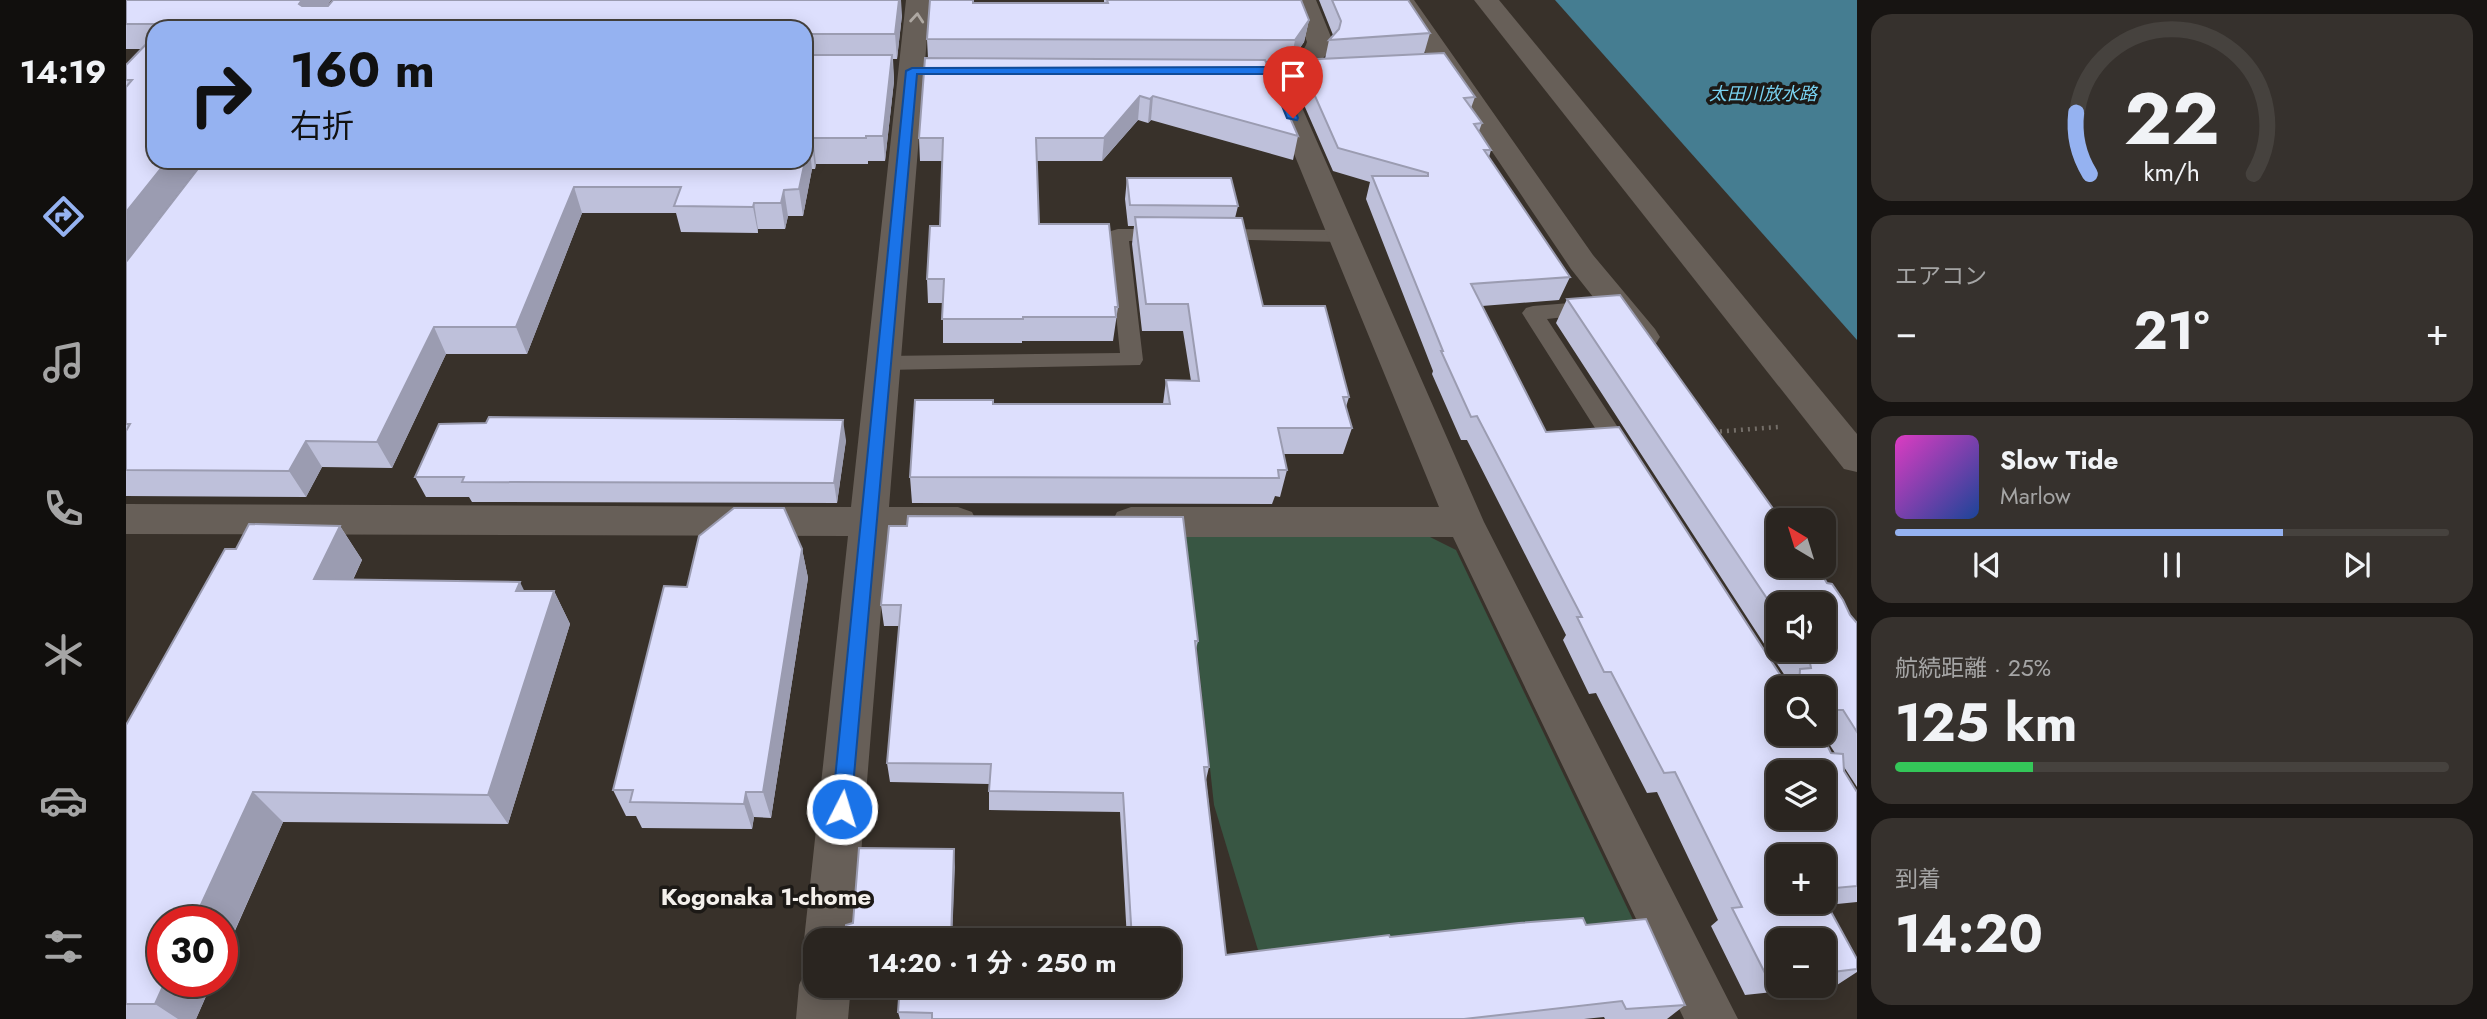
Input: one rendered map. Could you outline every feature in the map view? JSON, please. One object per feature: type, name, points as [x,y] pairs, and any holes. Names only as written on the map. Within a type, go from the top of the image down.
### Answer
[{"type":"street","points":[[830,928],[909,71],[918,0]]},
{"type":"street","points":[[1304,0],[1320,48],[1287,71],[1343,236],[1465,522],[1712,1019]]},
{"type":"street","points":[[1402,0],[1437,48],[1432,65],[1582,262],[1620,306],[1658,359]]},
{"type":"street","points":[[1486,0],[1857,459]]},
{"type":"street","points":[[126,519],[993,522]]},
{"type":"street","points":[[1090,522],[1465,522]]},
{"type":"street","points":[[822,1019],[824,998]]},
{"type":"lane","points":[[884,363],[1132,360],[1118,235],[1343,236]]},
{"type":"lane","points":[[1620,306],[1533,313],[1637,475]]},
{"type":"path","points":[[1711,432],[1765,428]]},
{"type":"green space","points":[[1426,535],[1456,550],[1635,924],[1261,960],[1214,805],[1185,537]]},
{"type":"water","name":"太田川放水路","points":[[1555,0],[1857,0],[1857,340]]},
{"type":"building","points":[[126,0],[302,0],[299,4],[302,6],[328,6],[333,0],[899,0],[895,34],[812,34],[812,21],[147,21],[147,24],[126,24]]},
{"type":"building","points":[[930,0],[973,0],[973,3],[1108,3],[1107,0],[1301,0],[1309,20],[1295,40],[927,39]]},
{"type":"building","points":[[1332,0],[1408,0],[1430,33],[1329,40],[1339,29],[1341,21]]},
{"type":"building","points":[[147,43],[147,168],[161,168],[126,212],[126,87],[132,80],[126,80],[126,65]]},
{"type":"building","points":[[1444,53],[1475,97],[1464,98],[1482,123],[1474,124],[1491,150],[1484,150],[1570,277],[1471,284],[1546,432],[1619,427],[1766,653],[1766,662],[1772,662],[1781,676],[1766,676],[1766,746],[1828,746],[1831,753],[1843,754],[1844,771],[1857,792],[1857,886],[1836,888],[1836,844],[1766,844],[1766,914],[1832,914],[1857,959],[1857,969],[1836,972],[1836,928],[1766,928],[1766,975],[1732,908],[1742,907],[1675,772],[1664,773],[1611,672],[1604,672],[1577,617],[1582,617],[1477,416],[1471,417],[1441,351],[1372,176],[1428,176],[1428,173],[1338,148],[1299,60]]},
{"type":"building","points":[[812,55],[892,55],[883,136],[813,138],[812,143]]},
{"type":"building","points":[[925,58],[1265,60],[1298,136],[1153,96],[1150,99],[1140,96],[1104,138],[1036,138],[1039,224],[1109,224],[1118,307],[1115,307],[1116,317],[942,319],[944,279],[927,279],[930,226],[940,226],[943,138],[919,138]]},
{"type":"building","points":[[199,168],[804,168],[799,189],[784,190],[781,203],[754,203],[753,207],[674,206],[681,187],[574,187],[516,327],[434,327],[377,442],[306,441],[289,471],[126,470],[126,431],[130,424],[126,424],[126,262]]},
{"type":"building","points":[[1127,178],[1231,178],[1238,206],[1130,205]]},
{"type":"building","points":[[1135,217],[1242,218],[1263,306],[1325,306],[1349,397],[1343,397],[1352,428],[1278,428],[1287,470],[1278,470],[1279,478],[910,477],[915,400],[993,400],[993,404],[1170,404],[1166,380],[1199,381],[1188,304],[1146,304]]},
{"type":"building","points":[[1620,295],[1773,508],[1766,508],[1766,578],[1824,578],[1827,583],[1832,584],[1843,600],[1857,623],[1857,732],[1843,710],[1836,710],[1836,676],[1800,676],[1800,669],[1811,668],[1809,662],[1836,662],[1836,592],[1766,592],[1766,597],[1567,299]]},
{"type":"building","points":[[489,417],[843,420],[834,483],[462,482],[464,477],[415,477],[439,424],[486,423]]},
{"type":"building","points":[[734,508],[784,508],[802,549],[763,792],[746,792],[744,804],[630,802],[633,790],[613,790],[664,586],[687,587],[699,536]]},
{"type":"building","points":[[908,516],[1183,517],[1209,767],[1204,767],[1226,955],[1389,935],[1519,923],[1583,918],[1586,925],[1646,919],[1685,1005],[1626,1009],[1622,1001],[1464,1019],[932,1019],[932,1013],[898,1012],[899,998],[1181,998],[1181,928],[1131,928],[1123,793],[989,791],[991,764],[887,763],[901,605],[881,605],[889,526],[907,526]]},
{"type":"building","points":[[249,524],[340,526],[314,579],[520,582],[516,591],[554,591],[488,795],[253,792],[200,906],[147,906],[147,997],[158,997],[155,1004],[126,1004],[126,725],[225,549],[236,549]]},
{"type":"building","points":[[859,848],[954,849],[951,928],[846,928],[846,925],[853,923]]},
{"type":"district","name":"Kogonaka 1-chome","points":[[766,896]]},
{"type":"route","points":[[842,809],[912,71],[1273,71],[1293,118]]}]
